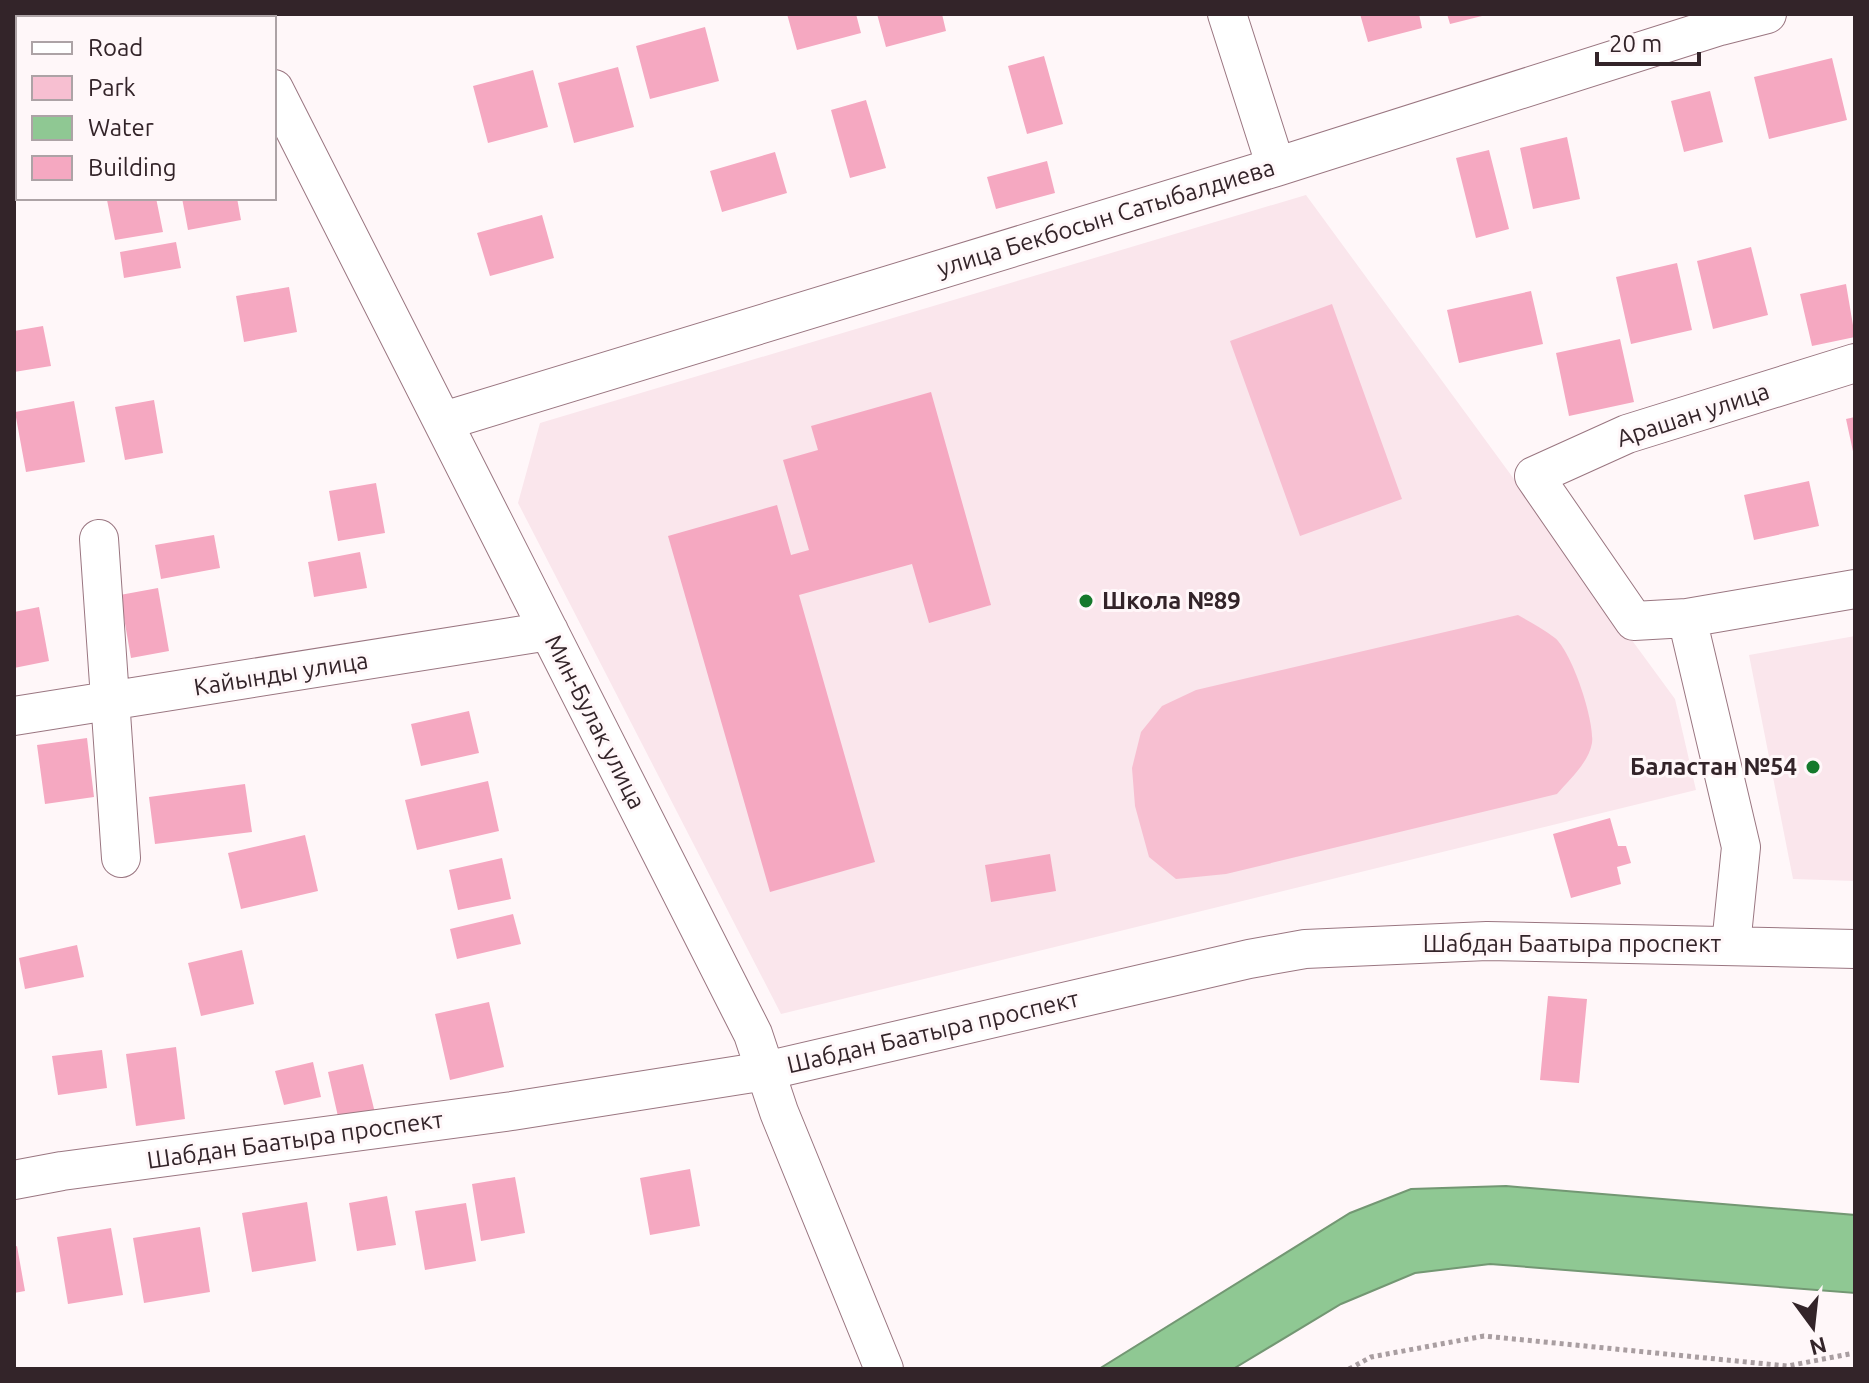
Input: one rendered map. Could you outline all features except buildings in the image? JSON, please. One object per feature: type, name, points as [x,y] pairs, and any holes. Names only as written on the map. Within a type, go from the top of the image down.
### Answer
[{"type":"street","points":[[1227,14],[1276,167]]},
{"type":"street","name":"улица Бекбосын Сатыбалдиева","points":[[444,421],[1276,167],[1716,20],[1767,14]]},
{"type":"street","name":"Мин-Булак улица","points":[[276,93],[753,1034],[779,1112],[884,1369]]},
{"type":"street","name":"Арашан улица","points":[[1687,618],[1634,621],[1534,476],[1627,434],[1855,363]]},
{"type":"street","points":[[99,539],[121,858]]},
{"type":"street","points":[[1731,945],[1741,847],[1687,618],[1855,589]]},
{"type":"street","name":"Кайынды улица","points":[[14,716],[549,631]]},
{"type":"street","name":"Шабдан Баатыра проспект","points":[[14,1180],[512,1111],[765,1071],[1249,959],[1305,949],[1487,941],[1855,949]]},
{"type":"path","points":[[1349,1369],[1371,1357],[1484,1336],[1787,1366],[1855,1353]]},
{"type":"shaded area","name":"Школа №89","points":[[1306,195],[1675,699],[1696,790],[781,1014],[518,503],[540,423]]},
{"type":"shaded area","name":"Баластан №54","points":[[1855,636],[1855,881],[1793,879],[1749,655]]},
{"type":"green space","points":[[1332,304],[1402,499],[1300,536],[1230,341]]},
{"type":"green space","points":[[1518,615],[1551,635],[1562,646],[1575,672],[1590,719],[1592,743],[1587,757],[1557,794],[1226,874],[1176,879],[1149,857],[1135,806],[1132,768],[1141,732],[1162,706],[1196,690]]},
{"type":"water","points":[[1506,1186],[1855,1215],[1855,1293],[1490,1264],[1415,1273],[1341,1304],[1233,1369],[1099,1369],[1350,1213],[1411,1189]]},
{"type":"place","name":"Школа №89","points":[[1086,601]]},
{"type":"place","name":"Баластан №54","points":[[1813,767]]}]
